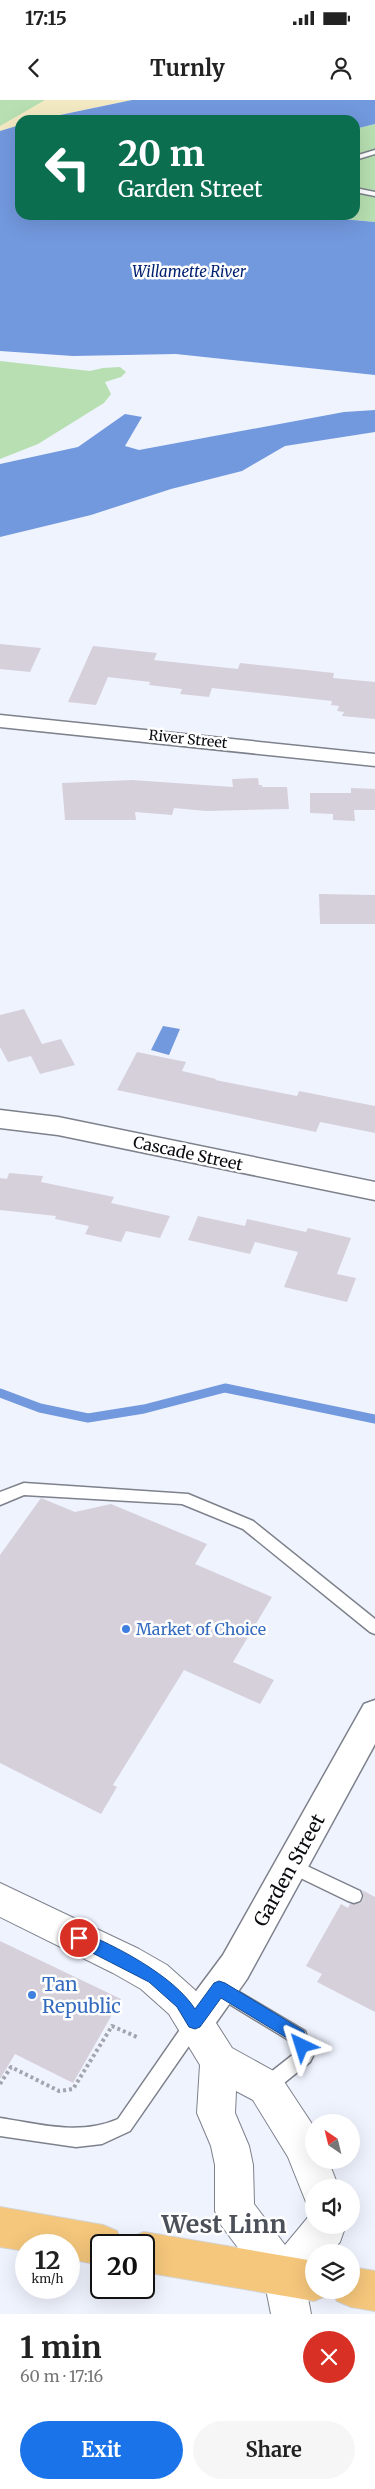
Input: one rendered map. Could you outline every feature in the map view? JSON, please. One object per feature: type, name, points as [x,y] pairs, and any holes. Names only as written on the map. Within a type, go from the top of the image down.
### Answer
[{"type":"main road","points":[[0,2227],[90,2243]]},
{"type":"main road","points":[[155,2254],[299,2279]]},
{"type":"main road","points":[[360,2288],[375,2291]]},
{"type":"street","name":"River Street","points":[[0,721],[44,724],[375,760]]},
{"type":"street","name":"Cascade Street","points":[[0,1119],[58,1126],[375,1191]]},
{"type":"street","name":"Garden Street","points":[[195,2022],[235,1967],[375,1714]]},
{"type":"street","points":[[0,1899],[126,1961],[154,1977],[182,2002],[219,2061],[266,2087],[303,2145],[316,2179]]},
{"type":"street","points":[[219,2061],[216,2113],[230,2146],[234,2165],[235,2211],[299,2279]]},
{"type":"street","points":[[291,2314],[299,2279],[323,2234]]},
{"type":"lane","points":[[360,156],[375,152]]},
{"type":"lane","points":[[360,191],[375,194]]},
{"type":"lane","points":[[0,1500],[10,1493],[24,1489],[183,1498],[248,1525],[375,1628]]},
{"type":"lane","points":[[292,1866],[354,1896]]},
{"type":"lane","points":[[219,1988],[299,2037],[304,2056],[266,2087]]},
{"type":"lane","points":[[0,2127],[76,2138],[102,2135],[124,2125],[195,2022]]},
{"type":"path","points":[[0,2084],[11,2067],[60,2091],[73,2089],[112,2026],[137,2037]]},
{"type":"green space","points":[[0,100],[132,100],[48,115],[15,115],[15,126],[0,131]]},
{"type":"green space","points":[[375,124],[375,222],[353,220],[360,220],[360,128]]},
{"type":"green space","points":[[0,361],[90,371],[120,367],[126,372],[121,377],[105,382],[111,394],[104,403],[38,444],[0,459]]},
{"type":"sand","points":[[45,100],[132,100],[60,115],[19,115]]},
{"type":"sand","points":[[15,117],[15,126],[0,131],[0,126]]},
{"type":"water","points":[[132,100],[375,100],[375,124],[360,128],[360,115],[60,115]]},
{"type":"water","name":"Willamette River","points":[[15,126],[15,220],[353,220],[375,222],[375,375],[176,354],[73,356],[0,351],[0,131]]},
{"type":"water","points":[[375,410],[375,432],[285,446],[242,471],[171,489],[91,515],[0,537],[0,464],[78,447],[125,414],[142,417],[125,446],[139,450],[344,412]]},
{"type":"water","points":[[163,1026],[180,1029],[169,1055],[151,1050]]},
{"type":"building","points":[[0,644],[41,648],[30,672],[0,669]]},
{"type":"building","points":[[93,646],[157,653],[154,660],[238,669],[240,663],[334,673],[333,678],[375,682],[375,719],[342,716],[344,712],[337,711],[339,706],[331,705],[332,701],[212,688],[209,697],[180,694],[182,689],[149,685],[150,682],[108,677],[96,705],[68,702]]},
{"type":"building","points":[[258,778],[259,785],[262,785],[262,787],[287,787],[289,809],[206,811],[174,808],[172,815],[135,812],[136,820],[65,820],[62,783],[132,780],[233,787],[232,779]]},
{"type":"building","points":[[351,788],[375,789],[375,810],[354,810],[355,821],[333,820],[333,814],[310,813],[310,793],[351,793]]},
{"type":"building","points":[[319,894],[375,895],[375,924],[320,924]]},
{"type":"building","points":[[24,1009],[42,1044],[61,1039],[75,1065],[40,1074],[31,1056],[8,1062],[0,1047],[0,1015]]},
{"type":"building","points":[[137,1052],[186,1062],[182,1071],[215,1080],[297,1096],[299,1091],[375,1106],[375,1133],[320,1122],[316,1132],[117,1090]]},
{"type":"building","points":[[9,1173],[43,1176],[41,1182],[114,1197],[111,1203],[170,1216],[160,1238],[126,1231],[121,1242],[85,1234],[89,1226],[55,1219],[56,1216],[0,1210],[0,1178],[7,1179]]},
{"type":"building","points":[[198,1216],[245,1226],[247,1219],[306,1232],[308,1228],[351,1238],[337,1274],[356,1278],[347,1302],[284,1287],[298,1252],[255,1242],[250,1254],[188,1240]]},
{"type":"building","name":"Market of Choice","points":[[41,1498],[75,1512],[111,1504],[207,1544],[195,1564],[272,1597],[233,1662],[274,1680],[260,1704],[184,1670],[113,1785],[117,1787],[101,1814],[0,1763],[0,1555]]},
{"type":"building","points":[[362,1890],[375,1897],[375,2012],[317,1982],[322,1974],[306,1966],[341,1904],[348,1908],[350,1904],[361,1903],[364,1897]]},
{"type":"building","points":[[0,1941],[121,1999],[73,2083],[15,2054],[0,2079]]},
{"type":"waterway","points":[[0,1393],[40,1408],[88,1418],[144,1409],[225,1388],[375,1419]]},
{"type":"place","name":"Market of Choice","points":[[126,1629]]},
{"type":"place","name":"Tan Republic","points":[[32,1995]]},
{"type":"district","name":"West Linn","points":[[224,2224]]},
{"type":"route","points":[[79,1938],[154,1977],[171,1990],[182,2002],[195,2022],[219,1988],[299,2037],[302,2046]]}]
